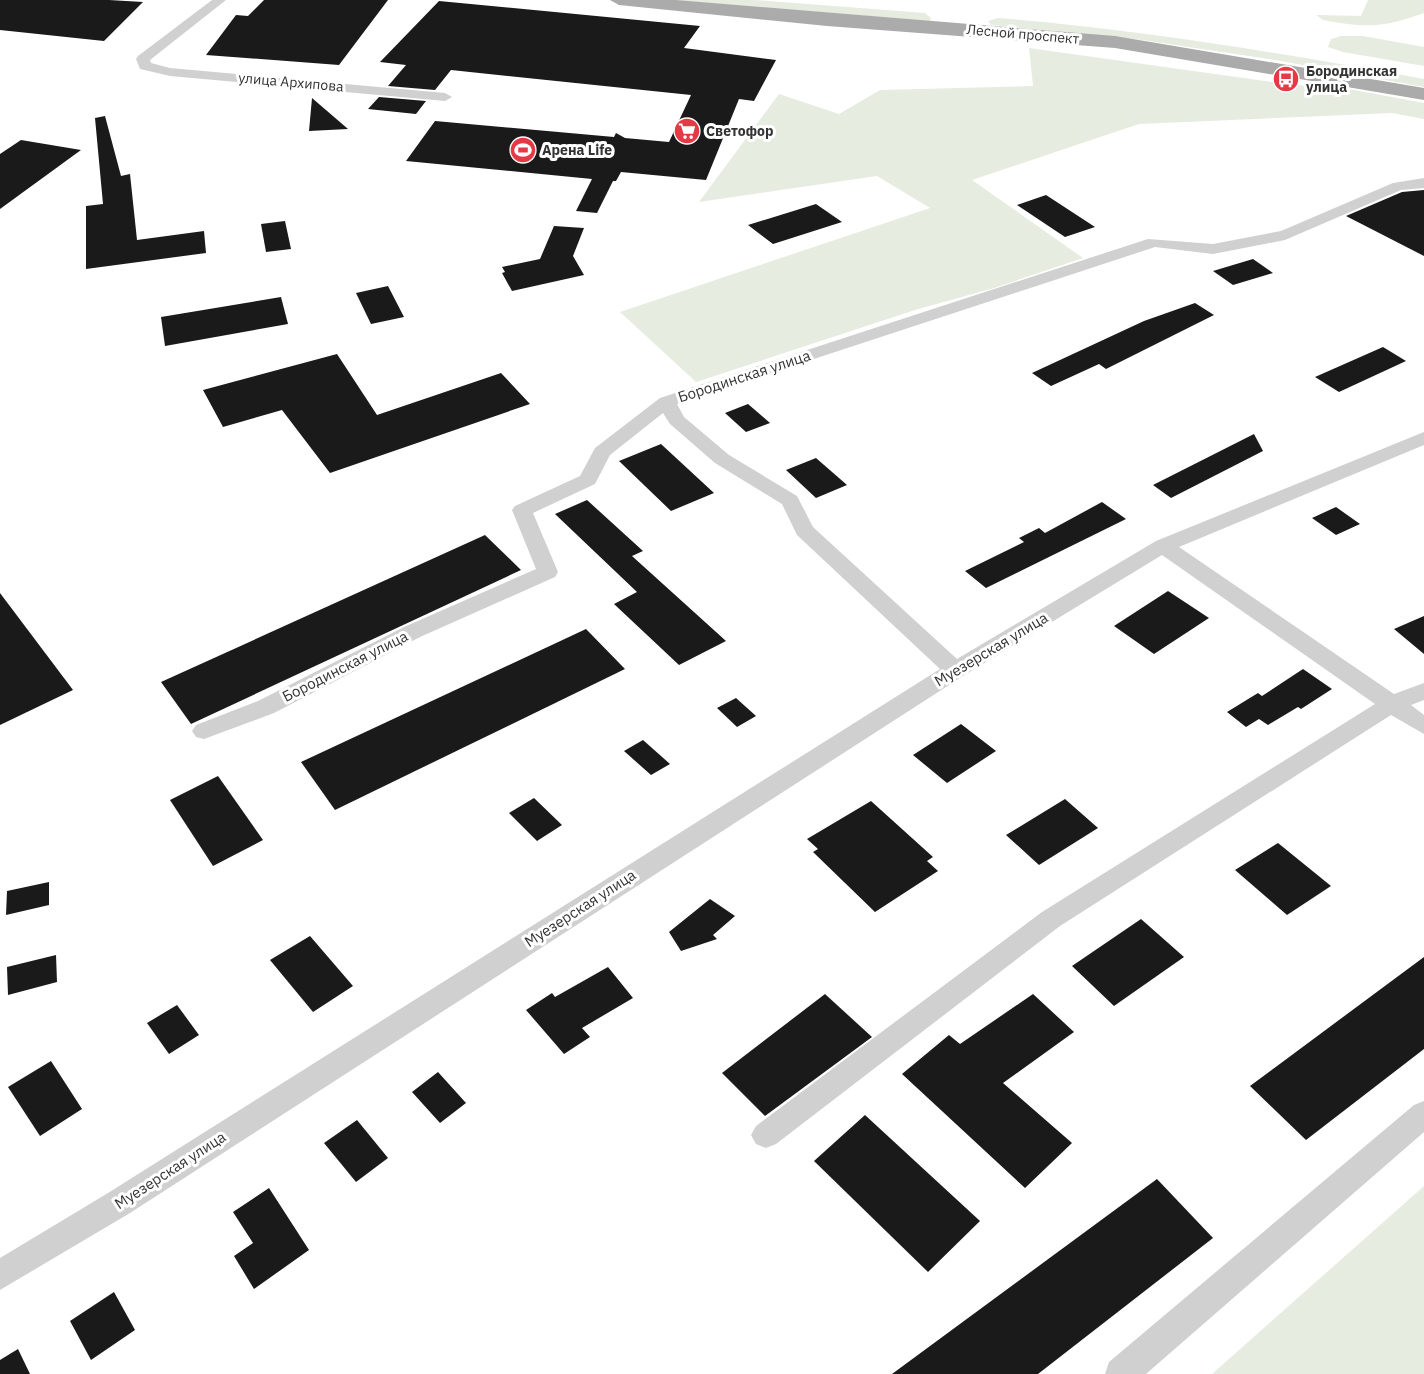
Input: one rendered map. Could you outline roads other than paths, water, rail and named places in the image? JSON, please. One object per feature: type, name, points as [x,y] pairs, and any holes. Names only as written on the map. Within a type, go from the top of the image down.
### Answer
[{"type":"main road","name":"Лесной проспект","points":[[620,0],[981,21],[1424,94]]},
{"type":"main road","points":[[834,2],[879,5]]},
{"type":"street","name":"улица Архипова","points":[[220,0],[143,59],[145,66],[170,72],[445,97]]},
{"type":"street","name":"Бородинская улица","points":[[204,730],[266,707],[412,632],[548,572],[522,510],[588,480],[602,452],[666,402],[1154,242],[1213,249],[1284,235],[1398,186],[1424,183]]},
{"type":"street","points":[[666,402],[677,420],[722,459],[790,500],[804,530],[955,670]]},
{"type":"street","name":"Муезерская улица","points":[[0,1275],[119,1203],[955,670],[1163,546],[1424,438]]},
{"type":"street","points":[[1163,546],[1390,705],[1424,726]]},
{"type":"street","points":[[766,1135],[1051,919],[1390,705],[1424,691]]},
{"type":"street","points":[[1121,1374],[1424,1114]]},
{"type":"place","name":"Бородинская улица","points":[[1286,79]]},
{"type":"place","name":"Светофор","points":[[687,131]]},
{"type":"place","name":"Арена Life","points":[[523,150]]}]
